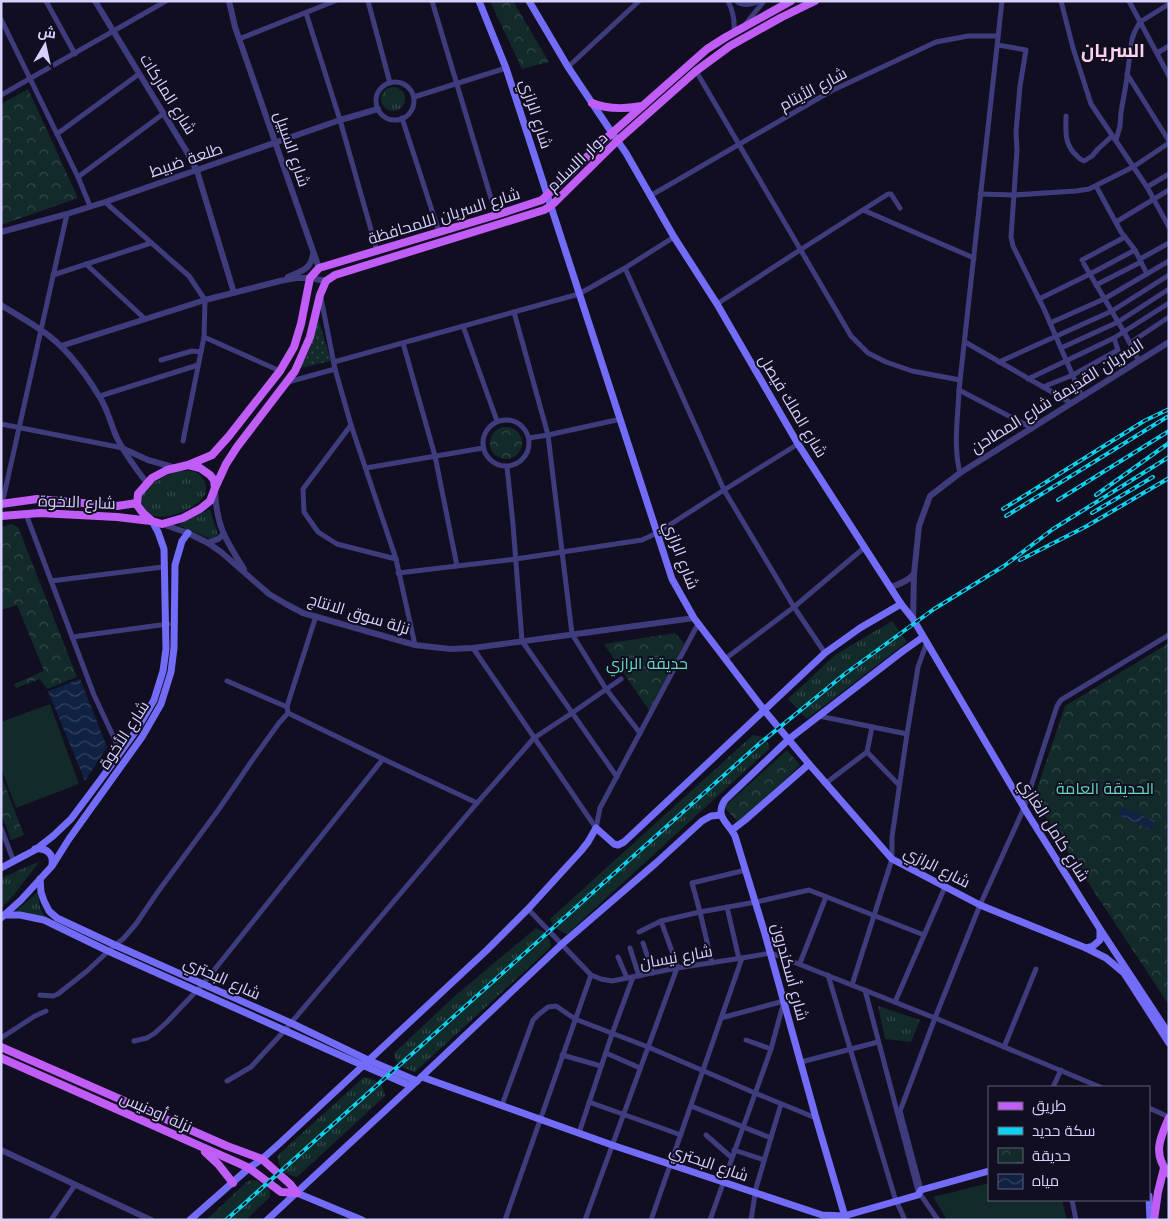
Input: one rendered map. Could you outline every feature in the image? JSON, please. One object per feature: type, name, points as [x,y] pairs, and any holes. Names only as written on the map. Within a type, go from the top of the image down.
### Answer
[{"type":"main road","name":"شارع الرازي","points":[[479,1],[506,68],[672,578],[687,607],[764,710],[892,859],[980,905],[1086,948]]},
{"type":"main road","points":[[529,1],[612,134]]},
{"type":"main road","name":"شارع السريان لللمحافظة","points":[[319,268],[542,200],[707,49],[791,1]]},
{"type":"main road","name":"دوار االسلام","points":[[326,281],[335,275],[552,206],[617,141],[696,71],[730,46],[815,1]]},
{"type":"main road","points":[[592,103],[599,106],[617,108],[644,105]]},
{"type":"main road","name":"شارع الملك فيصل","points":[[612,134],[626,153],[674,236],[717,304],[798,444],[925,639]]},
{"type":"main road","points":[[319,268],[310,278],[301,324],[294,347],[280,371],[229,436],[212,455],[188,465],[168,470],[152,478],[138,494],[137,505],[143,514],[152,521],[162,524],[183,518],[210,501],[226,464],[237,447],[295,371],[310,337],[320,296],[326,281]]},
{"type":"main road","points":[[188,465],[200,468],[210,474],[214,480],[215,488]]},
{"type":"main road","points":[[2,504],[38,499],[117,506],[137,502]]},
{"type":"main road","name":"شارع الاخوة","points":[[1,516],[40,513],[152,521]]},
{"type":"main road","name":"شارع الأخوة","points":[[1,868],[35,850],[71,818],[121,753],[154,700],[165,661],[166,649],[164,549],[152,521]]},
{"type":"main road","name":"شارع الأخوة","points":[[3,917],[52,866],[69,839],[142,737],[161,704],[171,672],[174,648],[175,565],[182,541],[188,533]]},
{"type":"main road","points":[[190,1220],[248,1168],[262,1159],[487,950],[528,909],[588,842],[596,828],[614,844],[624,842],[825,653],[860,628],[901,604]]},
{"type":"main road","points":[[267,1220],[562,944],[702,821],[711,816],[721,815],[721,808],[725,800],[790,739],[903,650],[925,639]]},
{"type":"main road","name":"شارع كامل الغازي","points":[[925,639],[1024,808],[1169,1034]]},
{"type":"main road","points":[[732,830],[809,764]]},
{"type":"main road","name":"شارع أسكندرون","points":[[721,815],[724,822],[732,830],[756,902],[846,1218]]},
{"type":"main road","points":[[35,850],[42,849],[49,852],[52,858],[52,866]]},
{"type":"main road","name":"شارع البحتري","points":[[40,879],[44,901],[49,911],[57,918],[291,1023],[365,1063],[417,1081],[502,1105],[822,1218],[846,1218],[918,1195],[920,1191],[988,1171]]},
{"type":"main road","points":[[3,917],[20,915],[44,920],[108,951],[285,1030],[365,1063]]},
{"type":"main road","points":[[1086,948],[1093,946],[1100,940],[1100,929]]},
{"type":"main road","points":[[1086,948],[1106,958],[1124,973],[1169,1043]]},
{"type":"main road","points":[[1,1047],[227,1146],[262,1159],[290,1184],[297,1193],[362,1220]]},
{"type":"main road","name":"نزلة أودنيس","points":[[1,1058],[248,1168],[281,1192],[297,1193]]},
{"type":"main road","points":[[1154,1220],[1158,1192],[1167,1171],[1161,1162],[1160,1138],[1169,1117]]},
{"type":"main road","points":[[197,1146],[218,1164],[233,1183]]},
{"type":"main road","points":[[1149,1201],[1150,1220]]},
{"type":"street","points":[[46,1],[75,54]]},
{"type":"street","name":"شارع الماركات","points":[[95,1],[197,171],[234,293]]},
{"type":"street","points":[[1,96],[166,1]]},
{"type":"street","name":"شارع السبيل","points":[[229,1],[239,39],[319,268]]},
{"type":"street","points":[[368,1],[390,83]]},
{"type":"street","points":[[432,1],[496,215]]},
{"type":"street","points":[[728,1],[734,18],[734,32]]},
{"type":"street","points":[[736,1],[750,4],[762,1]]},
{"type":"street","points":[[743,27],[762,1]]},
{"type":"street","points":[[960,473],[956,446],[959,390],[1002,1]]},
{"type":"street","points":[[1061,1],[1073,48],[1091,104],[1147,187],[1169,227]]},
{"type":"street","points":[[1129,1],[1169,76]]},
{"type":"street","points":[[239,39],[331,2]]},
{"type":"street","points":[[568,66],[636,3]]},
{"type":"street","points":[[1066,116],[1066,141],[1080,160],[1084,161],[1092,156],[1098,149],[1114,138],[1120,126],[1132,39],[1135,31],[1140,22],[1169,4]]},
{"type":"street","points":[[306,13],[340,120],[377,250]]},
{"type":"street","points":[[1,19],[78,177],[90,206]]},
{"type":"street","name":"شارع الأيتام","points":[[650,196],[831,91],[936,42],[968,36],[998,36]]},
{"type":"street","points":[[998,45],[1026,50],[1020,86],[1016,132],[1017,150],[1011,238],[1082,397]]},
{"type":"street","points":[[1157,53],[1169,46]]},
{"type":"street","points":[[414,97],[506,68]]},
{"type":"street","points":[[696,71],[851,336],[868,353],[886,362],[912,370],[960,380]]},
{"type":"street","points":[[57,134],[139,74]]},
{"type":"street","points":[[980,194],[1014,195],[1076,192],[1096,186],[1133,167],[1169,142],[1127,74]]},
{"type":"street","points":[[390,83],[402,83],[412,91],[414,97],[413,108],[407,116],[402,118],[391,119],[378,109],[378,93],[385,85],[390,83]]},
{"type":"street","name":"طلعة ضبيط","points":[[1,232],[105,202],[340,120],[378,109]]},
{"type":"street","points":[[78,177],[163,114]]},
{"type":"street","points":[[402,118],[438,232]]},
{"type":"street","points":[[1147,187],[1169,174]]},
{"type":"street","points":[[1096,186],[1148,274]]},
{"type":"street","points":[[1116,222],[1169,190]]},
{"type":"street","points":[[717,304],[888,194],[891,194],[900,208]]},
{"type":"street","points":[[105,202],[189,276],[205,300],[204,337],[183,440]]},
{"type":"street","points":[[863,210],[974,258]]},
{"type":"street","points":[[2,504],[67,214]]},
{"type":"street","points":[[1163,217],[1169,214]]},
{"type":"street","points":[[334,362],[579,294],[625,268],[674,236]]},
{"type":"street","points":[[1125,237],[1083,262],[1139,361]]},
{"type":"street","points":[[53,275],[151,243]]},
{"type":"street","points":[[1096,285],[1169,243]]},
{"type":"street","points":[[1039,299],[1135,250]]},
{"type":"street","points":[[280,281],[306,269],[312,260],[313,251]]},
{"type":"street","points":[[1050,323],[1104,299],[1169,261]]},
{"type":"street","points":[[86,264],[145,319]]},
{"type":"street","points":[[625,268],[724,490],[794,607],[825,653]]},
{"type":"street","points":[[998,362],[1112,311],[1169,275]]},
{"type":"street","points":[[61,346],[205,300],[280,281],[310,278],[326,281]]},
{"type":"street","points":[[1061,348],[1118,322],[1169,289]]},
{"type":"street","points":[[320,296],[335,369],[396,559],[415,645]]},
{"type":"street","points":[[1028,379],[1114,338],[1169,303]]},
{"type":"street","points":[[1,305],[41,330],[61,346],[88,378],[100,396],[123,448],[147,483]]},
{"type":"street","points":[[514,312],[548,436],[572,634],[606,689],[640,733]]},
{"type":"street","points":[[1130,343],[1169,318]]},
{"type":"street","points":[[463,326],[497,422]]},
{"type":"street","points":[[204,337],[280,371]]},
{"type":"street","points":[[1043,387],[1073,374],[1118,350],[1114,338]]},
{"type":"street","points":[[965,342],[1071,403]]},
{"type":"street","name":"السريان القديمة شارع المطاحن","points":[[914,574],[919,526],[930,496],[960,473],[1169,342]]},
{"type":"street","points":[[403,343],[435,456],[457,566]]},
{"type":"street","points":[[161,360],[192,351],[201,352]]},
{"type":"street","points":[[100,396],[198,365]]},
{"type":"street","points":[[288,382],[335,369]]},
{"type":"street","points":[[959,390],[1032,428]]},
{"type":"street","points":[[529,438],[548,436],[621,418]]},
{"type":"street","points":[[515,421],[526,431],[529,438],[527,455],[515,465],[498,465],[492,462],[486,456],[483,448],[483,439],[486,431],[497,422],[515,421]]},
{"type":"street","points":[[1,424],[123,448],[148,460],[176,468]]},
{"type":"street","points":[[352,425],[338,440],[303,489],[304,512],[318,532],[337,544],[396,559]]},
{"type":"street","points":[[398,573],[516,559],[642,540],[657,533],[798,444]]},
{"type":"street","points":[[366,468],[483,448]]},
{"type":"street","points":[[507,466],[522,642],[618,777]]},
{"type":"street","points":[[215,488],[218,515],[227,542],[248,574]]},
{"type":"street","points":[[26,514],[94,694],[125,760]]},
{"type":"street","points":[[162,524],[188,533],[208,543],[248,574]]},
{"type":"street","points":[[208,543],[218,540],[224,534]]},
{"type":"street","points":[[725,659],[794,607],[865,547]]},
{"type":"street","points":[[51,581],[163,567]]},
{"type":"street","name":"نزلة سوق الانتاج","points":[[248,574],[277,600],[294,609],[415,645],[473,648],[572,634],[696,621]]},
{"type":"street","points":[[891,587],[902,583],[914,574]]},
{"type":"street","points":[[913,619],[914,574]]},
{"type":"street","points":[[40,995],[52,996],[58,994],[123,939],[136,924],[288,710],[316,616]]},
{"type":"street","points":[[596,828],[600,808],[618,777],[696,621]]},
{"type":"street","points":[[72,637],[174,623]]},
{"type":"street","points":[[920,1191],[900,1111],[980,905],[1024,808],[1057,706],[1061,700],[1169,635]]},
{"type":"street","points":[[852,985],[892,859],[892,836],[907,734],[918,667],[925,639]]},
{"type":"street","points":[[473,648],[596,828]]},
{"type":"street","points":[[227,1081],[251,1067],[285,1030],[534,738],[621,679]]},
{"type":"street","points":[[227,681],[288,710],[383,760],[477,803]]},
{"type":"street","points":[[819,716],[907,734]]},
{"type":"street","points":[[826,783],[866,752],[872,727]]},
{"type":"street","points":[[866,752],[900,785]]},
{"type":"street","points":[[134,1041],[143,1040],[155,1033],[197,990],[383,760]]},
{"type":"street","points":[[1,828],[14,862]]},
{"type":"street","points":[[712,963],[692,883],[746,870]]},
{"type":"street","points":[[895,1002],[945,887]]},
{"type":"street","points":[[639,932],[661,921],[809,890],[924,935]]},
{"type":"street","points":[[800,963],[826,897]]},
{"type":"street","points":[[651,1220],[741,958],[727,907]]},
{"type":"street","points":[[504,1220],[591,976],[528,909]]},
{"type":"street","points":[[585,1220],[678,968],[661,921]]},
{"type":"street","points":[[643,943],[653,973]]},
{"type":"street","points":[[630,948],[639,976]]},
{"type":"street","points":[[771,952],[1098,1086]]},
{"type":"street","name":"شارع نيسان","points":[[591,976],[612,981],[771,952]]},
{"type":"street","points":[[579,1133],[630,978],[618,957]]},
{"type":"street","points":[[1004,1047],[1036,969]]},
{"type":"street","points":[[828,975],[896,1201],[905,1220]]},
{"type":"street","points":[[864,990],[915,1181],[938,1220]]},
{"type":"street","points":[[721,1018],[784,1001]]},
{"type":"street","points":[[710,1220],[771,1049],[784,1001]]},
{"type":"street","points":[[502,1105],[535,1017],[548,1007],[556,1006],[575,1019],[648,1047],[816,1118]]},
{"type":"street","points":[[1,1038],[46,1011]]},
{"type":"street","points":[[746,1040],[771,1049]]},
{"type":"street","points":[[801,1062],[878,1042]]},
{"type":"street","points":[[606,1053],[640,1068]]},
{"type":"street","points":[[562,1054],[601,1066]]},
{"type":"street","points":[[1053,1086],[1061,1070]]},
{"type":"street","points":[[589,1102],[681,1135]]},
{"type":"street","points":[[750,1220],[764,1160],[782,1104]]},
{"type":"street","points":[[691,1106],[771,1138]]},
{"type":"street","points":[[1150,1108],[1169,1117]]},
{"type":"street","points":[[706,1135],[732,1157]]},
{"type":"street","points":[[1,1150],[151,1220]]},
{"type":"street","points":[[734,1150],[764,1160]]},
{"type":"street","points":[[51,1220],[74,1185]]},
{"type":"street","points":[[1072,1201],[1076,1220]]},
{"type":"green space","points":[[490,1],[513,1],[549,62],[522,69]]},
{"type":"green space","points":[[388,87],[398,87],[405,94],[405,104],[398,111],[388,111],[381,104],[381,94]]},
{"type":"green space","points":[[28,89],[78,198],[1,225],[1,104]]},
{"type":"green space","points":[[318,318],[331,361],[300,368],[310,349]]},
{"type":"green space","points":[[506,427],[512,428],[517,432],[521,437],[521,449],[517,454],[512,458],[506,459],[500,458],[495,454],[491,449],[490,443],[491,437],[495,432],[500,428]]},
{"type":"green space","points":[[178,471],[192,471],[200,475],[206,487],[204,496],[194,506],[178,514],[161,517],[148,513],[140,499],[143,491],[163,477]]},
{"type":"green space","points":[[210,509],[218,535],[210,539],[178,525]]},
{"type":"green space","points":[[12,524],[18,527],[77,677],[47,689],[40,679],[16,688],[14,684],[44,671],[17,605],[1,610],[1,527]]},
{"type":"green space","points":[[892,621],[907,642],[807,719],[788,699],[835,655]]},
{"type":"green space","name":"حديقة الرازي","points":[[675,633],[684,643],[652,715],[604,644]]},
{"type":"green space","name":"الحديقة العامة","points":[[1169,643],[1169,1005],[1034,798],[1065,706]]},
{"type":"green space","points":[[50,704],[79,784],[16,808],[1,768],[1,722]]},
{"type":"green space","points":[[753,735],[763,737],[768,743],[769,749],[567,934],[559,930],[551,922],[550,919]]},
{"type":"green space","points":[[787,750],[800,765],[739,823],[724,807]]},
{"type":"green space","points":[[1,775],[24,835],[11,840],[1,813]]},
{"type":"green space","points":[[40,861],[13,896],[1,908],[1,878]]},
{"type":"green space","points":[[40,890],[40,905],[47,920],[26,912],[16,911]]},
{"type":"green space","points":[[536,928],[542,931],[550,940],[551,947],[415,1072],[404,1068],[396,1061],[394,1053],[457,994]]},
{"type":"green space","points":[[878,1006],[920,1020],[911,1042],[885,1039]]},
{"type":"green space","points":[[364,1077],[378,1083],[383,1088],[385,1096],[297,1177],[285,1173],[279,1165],[277,1156]]},
{"type":"green space","points":[[256,1180],[270,1190],[270,1197],[246,1220],[206,1220],[248,1181]]},
{"type":"green space","points":[[988,1183],[988,1201],[1062,1201],[1067,1220],[947,1220],[933,1197]]},
{"type":"water","points":[[80,679],[107,747],[85,781],[48,691]]},
{"type":"water","points":[[1122,808],[1155,821],[1152,830],[1120,816],[1118,813]]},
{"type":"railway","points":[[1003,509],[1144,421],[1169,409]]},
{"type":"railway","points":[[1006,516],[1167,417]]},
{"type":"railway","points":[[1058,500],[1169,431]]},
{"type":"railway","points":[[1096,495],[1169,443]]},
{"type":"railway","points":[[226,1220],[759,744],[846,673],[934,609],[1004,566],[1053,529],[1169,457]]},
{"type":"railway","points":[[1092,513],[1153,477]]},
{"type":"railway","points":[[1020,560],[1087,526],[1169,478]]},
{"type":"district","name":"السريان","points":[[1113,50]]}]
